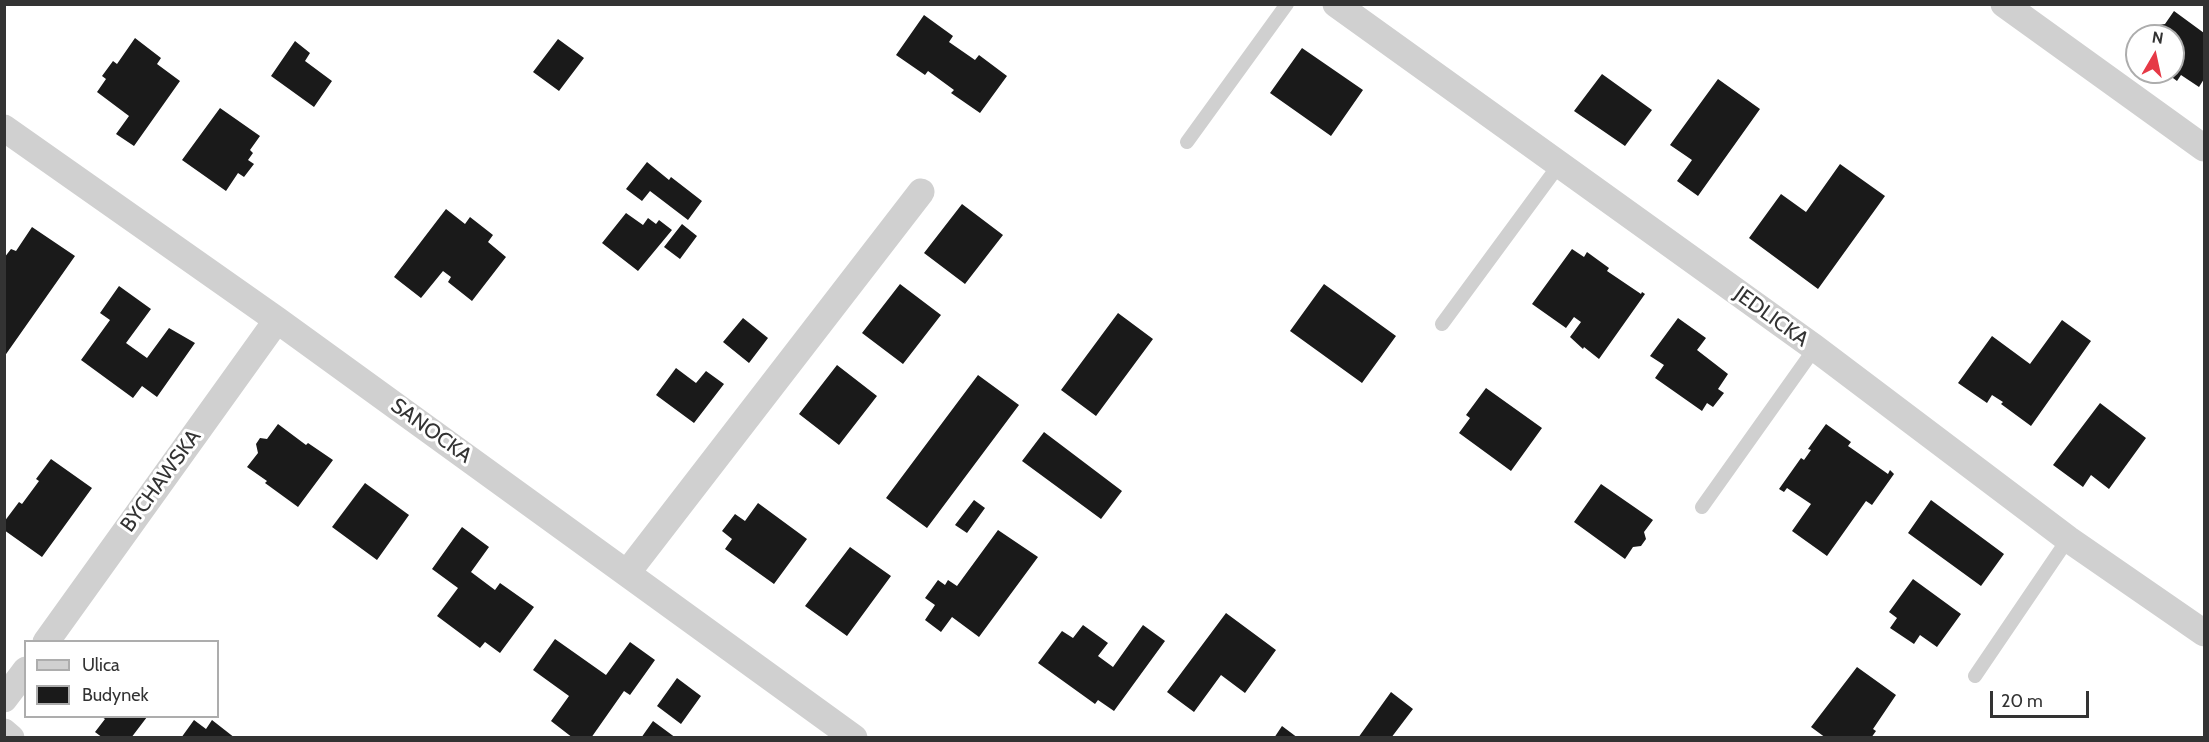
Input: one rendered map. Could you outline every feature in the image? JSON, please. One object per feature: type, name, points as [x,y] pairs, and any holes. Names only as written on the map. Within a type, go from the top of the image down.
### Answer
[{"type":"street","name":"JEDLICKA","points":[[1336,4],[1815,348],[2068,539],[2205,633]]},
{"type":"street","points":[[2004,4],[2205,148]]},
{"type":"street","name":"SANOCKA","points":[[4,128],[277,320],[854,738]]},
{"type":"street","points":[[627,573],[921,192]]},
{"type":"street","name":"BYCHAWSKA","points":[[47,640],[277,320]]},
{"type":"street","points":[[4,699],[24,673]]},
{"type":"street","points":[[4,732],[12,738]]},
{"type":"lane","points":[[1186,142],[1287,4]]},
{"type":"lane","points":[[1442,324],[1559,165]]},
{"type":"lane","points":[[1702,507],[1815,348]]},
{"type":"lane","points":[[1975,676],[2068,539]]},
{"type":"building","points":[[2174,11],[2204,33],[2204,79],[2199,87],[2185,78],[2185,24],[2165,24]]},
{"type":"building","points":[[924,15],[953,36],[949,42],[975,60],[979,55],[1007,76],[980,113],[951,93],[954,90],[928,71],[925,75],[896,55]]},
{"type":"building","points":[[135,38],[161,58],[157,64],[180,81],[134,146],[116,134],[129,116],[97,92],[106,79],[102,76],[113,61],[117,64]]},
{"type":"building","points":[[558,39],[584,58],[559,91],[533,72]]},
{"type":"building","points":[[295,41],[310,53],[305,61],[332,81],[314,107],[271,76]]},
{"type":"building","points":[[1302,48],[1363,90],[1331,136],[1270,93]]},
{"type":"building","points":[[1602,74],[1652,110],[1625,146],[1574,111]]},
{"type":"building","points":[[1718,79],[1760,109],[1698,196],[1677,181],[1692,160],[1670,145]]},
{"type":"building","points":[[220,108],[260,136],[250,150],[253,153],[248,160],[254,164],[244,177],[238,173],[226,191],[182,160]]},
{"type":"building","points":[[647,162],[669,180],[671,177],[702,201],[688,220],[650,191],[642,201],[626,189]]},
{"type":"building","points":[[1840,164],[1885,196],[1818,289],[1749,238],[1781,194],[1806,212]]},
{"type":"building","points":[[962,204],[1003,235],[965,284],[924,253]]},
{"type":"building","points":[[446,209],[465,224],[470,217],[493,235],[488,242],[506,257],[472,301],[448,282],[451,277],[443,271],[421,298],[394,277]]},
{"type":"building","points":[[626,213],[643,225],[648,218],[656,224],[659,220],[672,230],[638,271],[602,243]]},
{"type":"building","points":[[682,224],[697,236],[680,259],[664,247]]},
{"type":"building","points":[[32,227],[75,256],[4,357],[4,258],[11,249],[16,251]]},
{"type":"building","points":[[1572,249],[1584,257],[1587,252],[1609,268],[1607,271],[1641,294],[1642,292],[1645,294],[1599,359],[1570,337],[1581,322],[1574,317],[1566,328],[1532,304]]},
{"type":"building","points":[[900,284],[941,315],[903,364],[862,333]]},
{"type":"building","points":[[1324,284],[1396,336],[1362,383],[1290,331]]},
{"type":"building","points":[[119,286],[151,309],[126,343],[147,358],[169,328],[195,343],[157,397],[142,386],[133,398],[81,360],[110,320],[100,313]]},
{"type":"building","points":[[1118,313],[1153,339],[1096,416],[1061,390]]},
{"type":"building","points":[[743,318],[768,338],[749,363],[723,342]]},
{"type":"building","points":[[1678,318],[1706,338],[1697,350],[1728,374],[1718,389],[1724,393],[1713,407],[1707,403],[1702,411],[1655,378],[1664,365],[1650,356]]},
{"type":"building","points":[[2062,320],[2091,341],[2031,426],[1992,395],[1987,403],[1958,383],[1992,336],[2030,364]]},
{"type":"building","points":[[837,365],[877,396],[839,445],[799,414]]},
{"type":"building","points":[[676,368],[696,383],[706,371],[724,384],[694,423],[656,395]]},
{"type":"building","points":[[978,375],[1019,405],[927,528],[886,498]]},
{"type":"building","points":[[1486,388],[1542,428],[1511,471],[1459,433],[1470,418],[1466,415]]},
{"type":"building","points":[[2100,403],[2146,438],[2109,489],[2091,475],[2083,487],[2053,465]]},
{"type":"building","points":[[278,424],[306,445],[308,443],[333,460],[298,507],[247,467],[258,453],[256,444],[260,438],[267,439]]},
{"type":"building","points":[[1826,424],[1851,442],[1848,446],[1888,474],[1890,470],[1894,474],[1872,505],[1866,501],[1827,556],[1792,531],[1811,504],[1787,488],[1784,492],[1779,489],[1801,458],[1804,460],[1811,450],[1808,449]]},
{"type":"building","points":[[1044,432],[1122,491],[1101,519],[1022,461]]},
{"type":"building","points":[[51,459],[92,488],[42,557],[4,530],[4,522],[19,502],[22,504],[39,481],[36,479]]},
{"type":"building","points":[[365,483],[409,515],[377,560],[332,527]]},
{"type":"building","points":[[1601,484],[1653,520],[1644,532],[1646,539],[1641,546],[1633,547],[1625,559],[1574,522]]},
{"type":"building","points":[[974,500],[985,508],[967,533],[955,525]]},
{"type":"building","points":[[1931,500],[2004,554],[1981,586],[1908,533]]},
{"type":"building","points":[[758,503],[807,539],[774,584],[725,549],[732,539],[722,531],[735,514],[745,521]]},
{"type":"building","points":[[462,527],[489,547],[471,572],[495,590],[500,583],[534,607],[500,653],[485,642],[480,648],[437,616],[458,588],[432,569]]},
{"type":"building","points":[[998,530],[1038,557],[979,637],[952,617],[941,632],[925,620],[935,605],[925,598],[938,580],[945,585],[948,580],[957,586]]},
{"type":"building","points":[[850,547],[891,576],[847,636],[805,606]]},
{"type":"building","points":[[1913,579],[1961,614],[1937,647],[1920,635],[1914,644],[1890,628],[1897,618],[1889,612]]},
{"type":"building","points":[[1226,613],[1276,650],[1245,693],[1221,675],[1194,712],[1167,692]]},
{"type":"building","points":[[1083,625],[1108,643],[1098,656],[1113,667],[1143,625],[1165,641],[1114,711],[1098,700],[1095,704],[1038,663],[1062,631],[1073,638]]},
{"type":"building","points":[[555,639],[606,675],[630,642],[655,660],[630,695],[624,691],[591,738],[573,738],[551,721],[569,696],[533,670]]},
{"type":"building","points":[[1857,667],[1896,695],[1873,729],[1876,731],[1871,738],[1826,738],[1811,727]]},
{"type":"building","points":[[677,678],[701,696],[681,724],[657,706]]},
{"type":"building","points":[[1391,692],[1413,709],[1391,738],[1358,738]]},
{"type":"building","points":[[104,718],[146,718],[131,738],[103,738],[95,732],[105,719]]},
{"type":"building","points":[[194,720],[206,729],[212,720],[235,738],[181,738]]},
{"type":"building","points":[[653,721],[676,738],[641,738]]},
{"type":"building","points":[[1282,726],[1298,738],[1274,738]]}]
